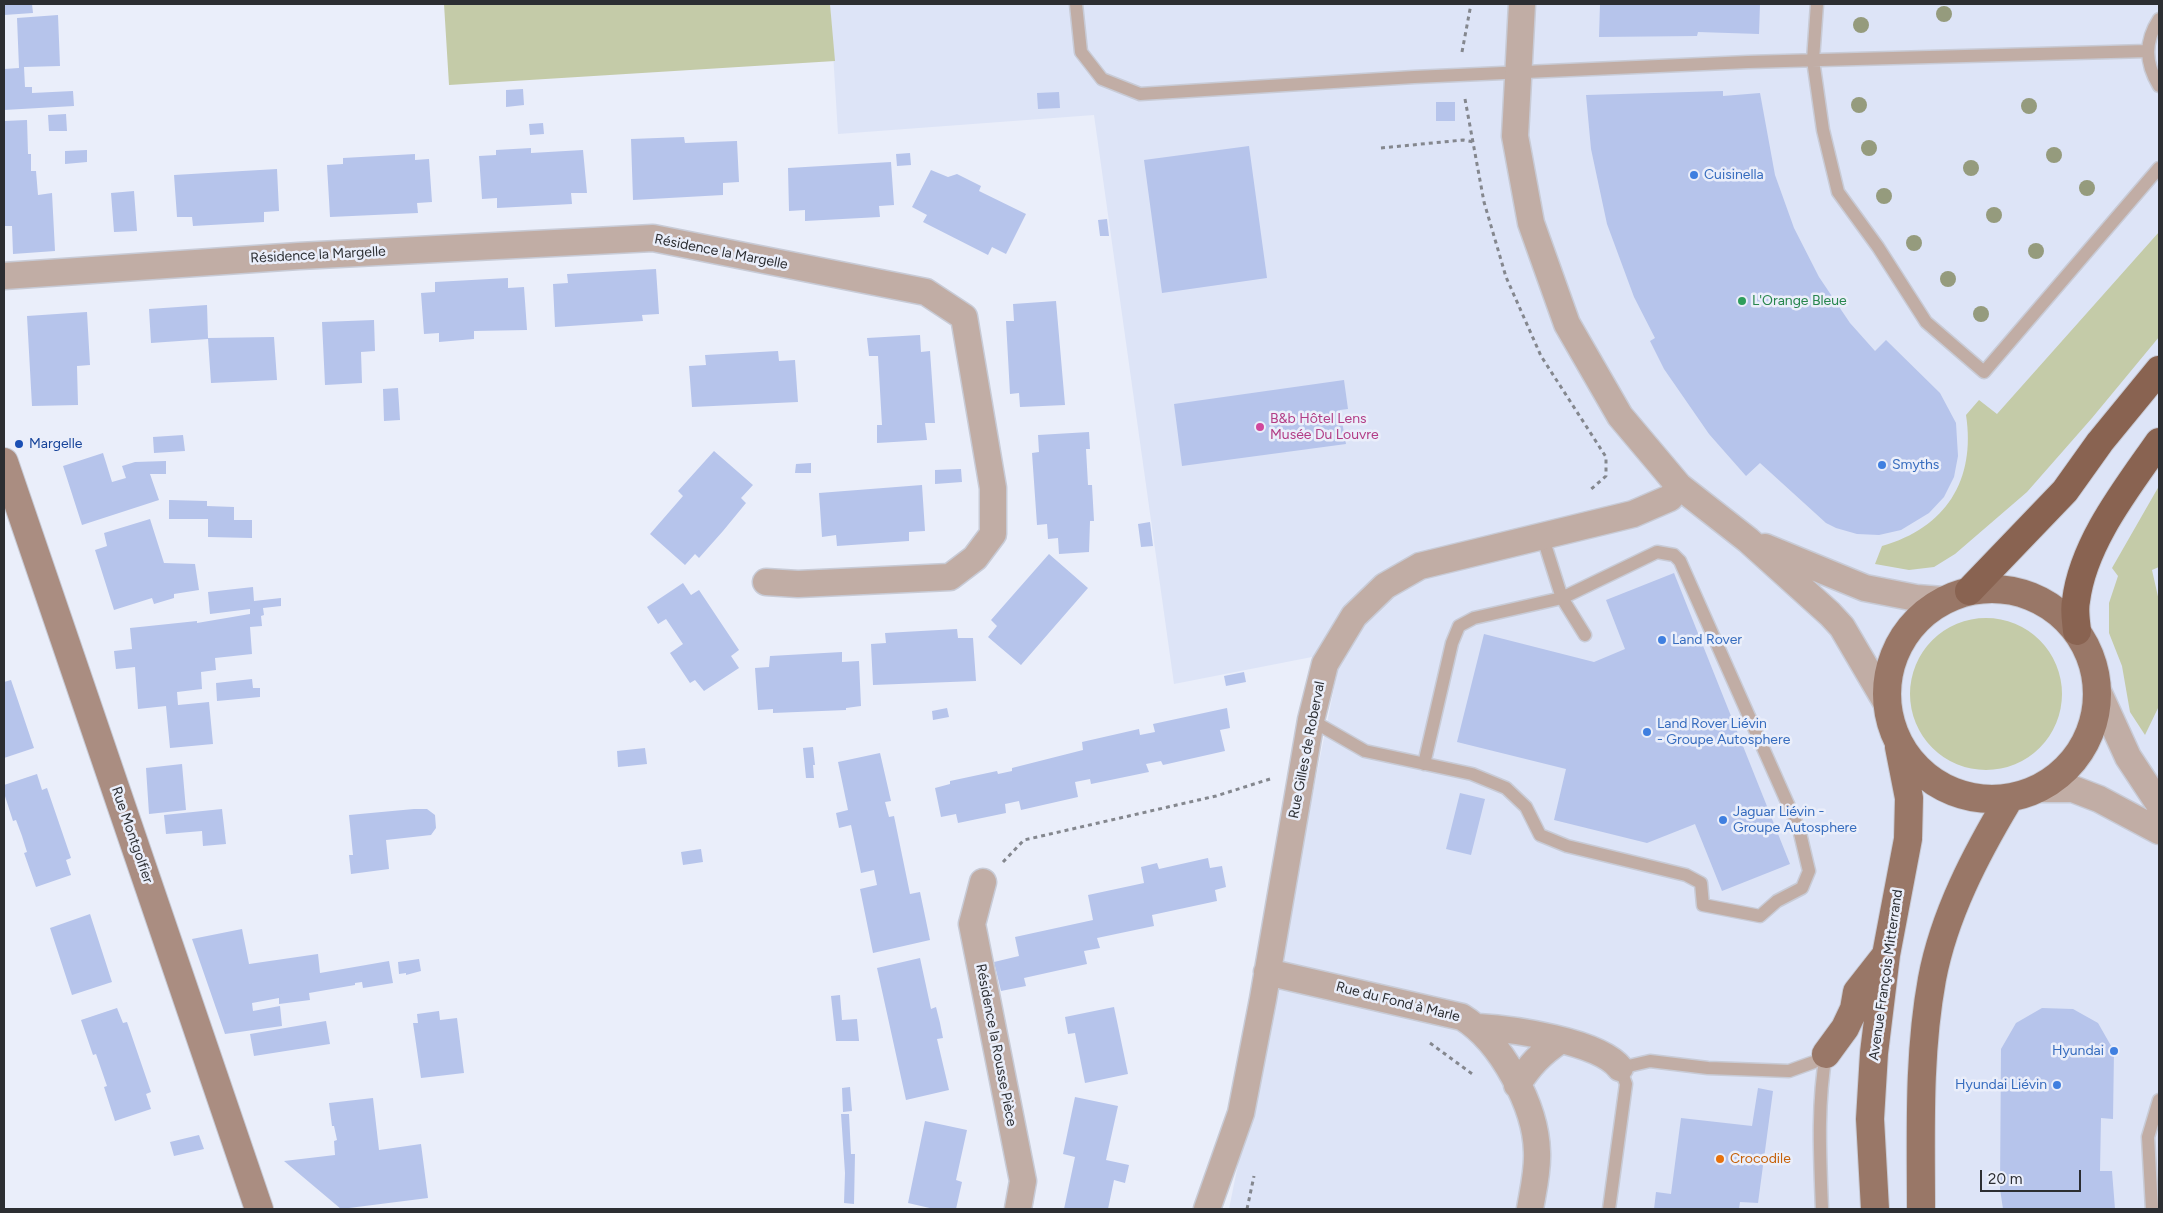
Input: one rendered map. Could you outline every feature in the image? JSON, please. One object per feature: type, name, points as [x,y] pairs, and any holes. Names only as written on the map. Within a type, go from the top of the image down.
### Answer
[{"type":"highway","points":[[1969,591],[2066,491],[2100,442],[2159,370]]},
{"type":"highway","points":[[2077,631],[2075,601],[2085,563],[2118,501],[2159,442]]},
{"type":"main road","points":[[2004,589],[2029,595],[2052,607],[2077,631],[2092,659],[2097,689],[2097,707],[2087,740],[2068,768],[2039,788],[2009,799],[1983,800],[1957,794],[1933,782],[1920,771],[1898,744],[1890,723],[1886,702],[1889,672],[1899,644],[1917,620],[1943,600],[1969,591],[2004,589]]},
{"type":"main road","name":"Avenue François Mitterrand","points":[[1875,1209],[1870,1119],[1874,1053],[1886,956],[1908,839],[1909,798],[1898,744]]},
{"type":"main road","points":[[1921,1209],[1921,1103],[1925,1036],[1932,978],[1951,914],[1975,859],[2009,799]]},
{"type":"main road","points":[[1826,1054],[1845,1028],[1854,1009],[1857,992],[1886,956]]},
{"type":"street","points":[[1522,4],[1515,136],[1531,223],[1567,324],[1620,416],[1679,486],[1748,540],[1842,627],[1886,702]]},
{"type":"street","name":"Résidence la Margelle","points":[[4,276],[299,256],[653,238],[926,292],[964,317],[993,488],[993,534],[975,558],[950,578],[798,584],[766,582]]},
{"type":"street","name":"Rue Montgolfier","points":[[4,462],[259,1209]]},
{"type":"street","name":"Rue Gilles de Roberval","points":[[1207,1209],[1241,1113],[1268,972],[1311,720],[1325,664],[1354,616],[1385,586],[1420,566],[1542,534],[1633,514],[1670,498],[1679,486]]},
{"type":"street","points":[[1748,540],[1865,588],[1916,598],[1943,600]]},
{"type":"street","points":[[2097,689],[2128,757],[2159,804]]},
{"type":"street","points":[[2039,788],[2073,789],[2099,799],[2159,831]]},
{"type":"street","name":"Résidence la Rousse Pièce","points":[[983,882],[972,924],[1023,1180],[1018,1209]]},
{"type":"street","name":"Rue du Fond à Marle","points":[[1268,972],[1462,1017],[1478,1027],[1491,1041],[1517,1085],[1534,1124],[1537,1152],[1530,1209]]},
{"type":"street","points":[[1478,1027],[1508,1028],[1561,1040],[1603,1053],[1615,1061],[1620,1068]]},
{"type":"street","points":[[1517,1085],[1530,1065],[1543,1052],[1561,1040]]},
{"type":"lane","points":[[1076,4],[1081,52],[1102,79],[1140,94],[1404,78],[1813,60],[2147,51]]},
{"type":"lane","points":[[1818,4],[1813,60],[1823,130],[1838,192],[1878,247],[1926,322],[1984,372],[2159,168]]},
{"type":"lane","points":[[2159,19],[2151,32],[2147,51],[2150,71],[2159,86]]},
{"type":"lane","points":[[1542,534],[1562,598],[1585,635]]},
{"type":"lane","points":[[1311,720],[1365,751],[1424,764],[1472,774],[1506,788],[1526,807],[1540,835],[1567,846],[1686,875],[1701,883],[1703,906],[1760,916],[1777,901],[1802,888],[1809,871],[1799,829],[1680,561],[1674,555],[1657,552],[1562,598],[1474,618],[1459,626],[1452,643],[1424,764]]},
{"type":"lane","points":[[1609,1209],[1626,1084],[1620,1068],[1650,1061],[1708,1068],[1789,1071],[1814,1062],[1826,1054]]},
{"type":"lane","points":[[1822,1209],[1820,1154],[1821,1085],[1826,1054]]},
{"type":"lane","points":[[2152,1209],[2148,1137],[2159,1100]]},
{"type":"path","points":[[1461,55],[1471,4]]},
{"type":"path","points":[[1381,148],[1463,140],[1474,142]]},
{"type":"path","points":[[983,882],[1024,840],[1216,796],[1278,776]]},
{"type":"path","points":[[1423,1038],[1482,1080]]},
{"type":"shaded area","points":[[830,4],[2159,4],[2159,1209],[1229,1209],[1337,673],[1312,657],[1174,684],[1094,115],[838,134]]},
{"type":"green space","points":[[444,4],[830,4],[835,61],[449,85]]},
{"type":"green space","points":[[2159,232],[2159,337],[2092,418],[2027,492],[1955,554],[1934,567],[1909,570],[1875,564],[1882,546],[1904,538],[1924,527],[1939,514],[1952,498],[1961,480],[1966,460],[1968,439],[1966,415],[1979,400],[1997,414]]},
{"type":"green space","points":[[2159,486],[2159,567],[2152,570],[2159,601],[2159,706],[2145,735],[2130,712],[2122,666],[2109,633],[2109,603],[2118,576],[2112,568]]},
{"type":"green space","points":[[1986,618],[2001,619],[2015,624],[2040,640],[2056,665],[2061,679],[2061,709],[2056,723],[2040,748],[2015,764],[2001,769],[1986,770],[1971,769],[1957,764],[1932,748],[1916,723],[1911,709],[1910,694],[1911,679],[1916,665],[1932,640],[1957,624],[1971,619]]},
{"type":"building","points":[[4,4],[32,4],[33,13],[4,15]]},
{"type":"building","points":[[1600,4],[1760,4],[1759,34],[1698,32],[1697,36],[1599,37]]},
{"type":"building","points":[[58,15],[60,66],[24,67],[25,87],[32,87],[32,93],[73,91],[74,106],[4,110],[4,69],[19,68],[17,18]]},
{"type":"building","points":[[523,89],[524,105],[506,107],[506,90]]},
{"type":"building","points":[[1723,91],[1723,96],[1760,93],[1775,175],[1794,228],[1819,277],[1850,323],[1875,351],[1886,340],[1940,393],[1956,423],[1958,456],[1954,477],[1944,497],[1929,513],[1901,530],[1879,535],[1857,534],[1836,528],[1826,523],[1760,463],[1746,476],[1709,434],[1664,369],[1650,341],[1655,338],[1634,297],[1607,224],[1591,149],[1586,95]]},
{"type":"building","points":[[1059,92],[1060,108],[1038,109],[1037,93]]},
{"type":"building","points":[[1436,102],[1455,102],[1455,121],[1436,121]]},
{"type":"building","points":[[66,114],[67,131],[49,131],[48,115]]},
{"type":"building","points":[[27,120],[28,154],[31,154],[31,171],[36,171],[38,195],[52,193],[55,251],[13,254],[12,226],[4,226],[4,121]]},
{"type":"building","points":[[543,123],[544,134],[530,135],[529,124]]},
{"type":"building","points":[[684,137],[685,143],[737,141],[739,182],[723,183],[723,195],[633,200],[631,139]]},
{"type":"building","points":[[1249,146],[1267,278],[1162,293],[1144,160]]},
{"type":"building","points":[[531,148],[531,153],[583,150],[587,193],[571,193],[572,204],[497,208],[497,198],[482,199],[479,156],[496,155],[496,150]]},
{"type":"building","points":[[87,150],[87,162],[65,164],[65,151]]},
{"type":"building","points":[[910,153],[911,165],[897,166],[896,154]]},
{"type":"building","points":[[415,154],[415,160],[429,159],[432,202],[417,203],[418,213],[330,217],[327,165],[343,164],[343,158]]},
{"type":"building","points":[[891,162],[894,205],[879,206],[880,217],[805,221],[805,210],[789,211],[788,168]]},
{"type":"building","points":[[277,169],[279,211],[264,212],[264,222],[193,226],[192,217],[177,217],[174,175]]},
{"type":"building","points":[[931,170],[948,177],[957,174],[981,186],[979,191],[1026,214],[1006,254],[992,247],[988,255],[923,222],[927,215],[912,207]]},
{"type":"building","points":[[134,191],[137,231],[114,232],[111,193]]},
{"type":"building","points":[[1107,219],[1109,236],[1100,236],[1098,220]]},
{"type":"building","points":[[656,269],[659,314],[642,315],[643,321],[555,327],[553,284],[568,283],[567,274]]},
{"type":"building","points":[[508,278],[508,288],[524,287],[527,330],[474,331],[474,339],[439,342],[439,333],[424,334],[421,293],[435,292],[435,282]]},
{"type":"building","points":[[1056,301],[1065,405],[1020,407],[1019,393],[1010,394],[1006,321],[1014,321],[1013,304]]},
{"type":"building","points":[[207,305],[208,338],[274,337],[277,380],[211,383],[208,339],[151,343],[149,309]]},
{"type":"building","points":[[87,312],[90,365],[77,366],[78,405],[32,406],[27,316]]},
{"type":"building","points":[[374,320],[375,351],[361,352],[362,383],[325,385],[322,322]]},
{"type":"building","points":[[920,335],[921,352],[930,351],[935,423],[925,423],[927,440],[877,443],[877,425],[882,425],[878,356],[869,356],[867,338]]},
{"type":"building","points":[[778,351],[779,361],[795,360],[798,402],[692,407],[689,366],[706,365],[705,355]]},
{"type":"building","name":"B&b Hôtel Lens Musée Du Louvre","points":[[1344,380],[1348,409],[1340,410],[1346,444],[1182,466],[1174,404]]},
{"type":"building","points":[[398,388],[400,420],[384,421],[383,389]]},
{"type":"building","points":[[1089,432],[1090,449],[1086,449],[1088,485],[1092,485],[1094,521],[1090,521],[1089,552],[1059,554],[1058,538],[1048,539],[1047,524],[1037,525],[1032,453],[1039,452],[1038,435]]},
{"type":"building","points":[[183,435],[185,451],[154,453],[153,437]]},
{"type":"building","points":[[714,451],[753,485],[741,498],[746,503],[723,531],[699,558],[695,554],[685,565],[650,534],[683,496],[678,491]]},
{"type":"building","points":[[103,453],[112,482],[126,478],[122,466],[135,462],[166,461],[166,474],[150,474],[159,500],[82,525],[63,466]]},
{"type":"building","points":[[811,463],[811,473],[795,473],[796,464]]},
{"type":"building","points":[[961,469],[962,482],[935,484],[935,470]]},
{"type":"building","points":[[922,485],[925,531],[909,532],[909,541],[837,546],[836,535],[822,537],[819,493]]},
{"type":"building","points":[[169,500],[207,501],[207,506],[234,507],[234,520],[252,520],[252,538],[208,537],[208,519],[169,519]]},
{"type":"building","points":[[150,519],[164,563],[195,564],[199,590],[174,594],[174,598],[154,604],[152,598],[114,610],[95,550],[107,546],[104,533]]},
{"type":"building","points":[[1150,522],[1153,546],[1141,547],[1138,524]]},
{"type":"building","points":[[1049,554],[1088,588],[1021,665],[988,637],[997,626],[991,620]]},
{"type":"building","points":[[1674,573],[1790,864],[1722,891],[1695,824],[1647,843],[1554,820],[1566,769],[1457,742],[1484,634],[1594,662],[1625,649],[1606,600]]},
{"type":"building","points":[[683,583],[691,595],[699,590],[739,650],[731,656],[739,668],[704,691],[695,680],[690,683],[670,653],[683,644],[666,619],[658,624],[647,607]]},
{"type":"building","points":[[253,587],[254,601],[281,598],[281,606],[263,608],[264,615],[261,616],[262,626],[250,627],[252,654],[215,658],[216,670],[201,672],[202,689],[177,692],[178,705],[209,702],[213,744],[170,748],[166,706],[138,709],[135,667],[116,669],[114,651],[132,649],[130,628],[197,621],[197,623],[250,614],[250,609],[210,614],[208,592]]},
{"type":"building","points":[[957,629],[958,638],[973,638],[976,681],[873,685],[871,644],[886,643],[885,633]]},
{"type":"building","points":[[842,652],[842,662],[859,661],[861,706],[846,708],[846,710],[773,713],[773,709],[758,710],[755,668],[769,667],[770,656]]},
{"type":"building","points":[[1244,672],[1246,682],[1226,686],[1224,676]]},
{"type":"building","points":[[252,679],[253,688],[260,688],[260,697],[217,701],[216,683]]},
{"type":"building","points":[[11,680],[34,748],[4,758],[4,682]]},
{"type":"building","points":[[947,708],[949,717],[933,720],[932,711]]},
{"type":"building","points":[[1227,708],[1230,728],[1220,730],[1225,751],[1163,765],[1161,761],[1146,764],[1149,772],[1091,784],[1090,779],[1075,782],[1078,797],[1021,810],[1019,801],[1005,804],[1006,813],[958,823],[956,814],[941,817],[935,788],[950,784],[950,781],[997,771],[998,774],[1012,771],[1012,768],[1083,750],[1082,742],[1139,729],[1140,735],[1155,732],[1153,724]]},
{"type":"building","points":[[813,747],[814,778],[806,778],[803,748]]},
{"type":"building","points":[[645,748],[647,764],[618,767],[617,751]]},
{"type":"building","points":[[880,753],[891,801],[885,802],[889,817],[894,816],[910,894],[920,892],[930,940],[873,953],[860,889],[877,885],[874,870],[861,873],[851,825],[839,828],[836,813],[848,810],[838,762]]},
{"type":"building","points":[[182,764],[186,810],[149,814],[146,768]]},
{"type":"building","points":[[37,774],[42,790],[47,788],[71,858],[66,860],[71,875],[36,887],[24,853],[27,852],[22,836],[16,820],[13,821],[4,793],[4,785]]},
{"type":"building","points":[[1460,793],[1485,799],[1471,855],[1446,849]]},
{"type":"building","points":[[222,809],[226,844],[203,846],[202,831],[166,834],[164,815]]},
{"type":"building","points":[[427,809],[435,815],[436,828],[431,835],[386,840],[389,869],[351,874],[349,855],[353,855],[349,815]]},
{"type":"building","points":[[701,849],[703,862],[683,865],[681,852]]},
{"type":"building","points":[[1208,858],[1210,868],[1222,866],[1226,887],[1215,890],[1217,901],[1152,915],[1154,926],[1097,938],[1100,948],[1084,951],[1087,964],[1024,978],[1026,986],[1001,991],[994,962],[1019,956],[1015,937],[1093,920],[1088,895],[1144,883],[1141,867],[1157,863],[1159,869]]},
{"type":"building","points":[[90,914],[112,982],[72,995],[50,928]]},
{"type":"building","points":[[242,929],[249,964],[318,954],[320,973],[389,961],[393,983],[363,988],[362,982],[355,983],[355,985],[309,993],[310,1000],[279,1004],[279,998],[252,1003],[253,1011],[280,1006],[282,1026],[225,1034],[192,939]]},
{"type":"building","points":[[920,958],[931,1009],[936,1007],[940,1023],[943,1038],[937,1039],[949,1090],[906,1100],[877,968]]},
{"type":"building","points":[[419,959],[421,971],[406,975],[406,973],[399,974],[398,962]]},
{"type":"building","points":[[840,995],[842,1020],[857,1019],[859,1041],[836,1041],[831,996]]},
{"type":"building","points":[[1114,1007],[1128,1074],[1085,1083],[1075,1033],[1068,1034],[1065,1017]]},
{"type":"building","points":[[117,1008],[123,1023],[127,1022],[151,1092],[146,1094],[151,1109],[115,1121],[104,1087],[107,1086],[96,1054],[93,1055],[81,1020]]},
{"type":"building","name":"Hyundai Liévin","points":[[2042,1008],[2073,1009],[2098,1023],[2114,1051],[2113,1119],[2101,1118],[2100,1171],[2112,1171],[2115,1209],[2003,1209],[2000,1189],[2001,1049],[2016,1023]]},
{"type":"building","points":[[439,1011],[440,1020],[457,1018],[464,1073],[421,1078],[413,1023],[418,1023],[417,1014]]},
{"type":"building","points":[[326,1021],[330,1044],[254,1056],[250,1034]]},
{"type":"building","points":[[850,1087],[852,1111],[843,1112],[842,1088]]},
{"type":"building","name":"Crocodile","points":[[1758,1088],[1773,1091],[1758,1203],[1740,1202],[1739,1209],[1654,1209],[1656,1192],[1671,1194],[1681,1118],[1752,1126]]},
{"type":"building","points":[[1075,1097],[1118,1106],[1106,1160],[1129,1165],[1125,1183],[1114,1180],[1108,1209],[1064,1209],[1075,1157],[1063,1154]]},
{"type":"building","points":[[373,1098],[379,1150],[421,1144],[428,1198],[341,1209],[284,1161],[335,1155],[334,1141],[337,1140],[334,1126],[332,1126],[329,1103]]},
{"type":"building","points":[[841,1114],[849,1114],[851,1154],[855,1154],[854,1204],[844,1203],[845,1173]]},
{"type":"building","points":[[925,1121],[967,1130],[956,1180],[962,1182],[956,1209],[934,1209],[908,1203]]},
{"type":"building","points":[[199,1135],[204,1149],[174,1156],[170,1142]]},
{"type":"place","name":"Cuisinella","points":[[1694,175]]},
{"type":"place","name":"L'Orange Bleue","points":[[1742,301]]},
{"type":"place","name":"B&b Hôtel Lens Musée Du Louvre","points":[[1260,427]]},
{"type":"place","name":"Margelle","points":[[19,444]]},
{"type":"place","name":"Smyths","points":[[1882,465]]},
{"type":"place","name":"Land Rover","points":[[1662,640]]},
{"type":"place","name":"Land Rover Liévin - Groupe Autosphere","points":[[1647,732]]},
{"type":"place","name":"Jaguar Liévin - Groupe Autosphere","points":[[1723,820]]},
{"type":"place","name":"Hyundai","points":[[2114,1051]]},
{"type":"place","name":"Hyundai Liévin","points":[[2057,1085]]},
{"type":"place","name":"Crocodile","points":[[1720,1159]]}]
